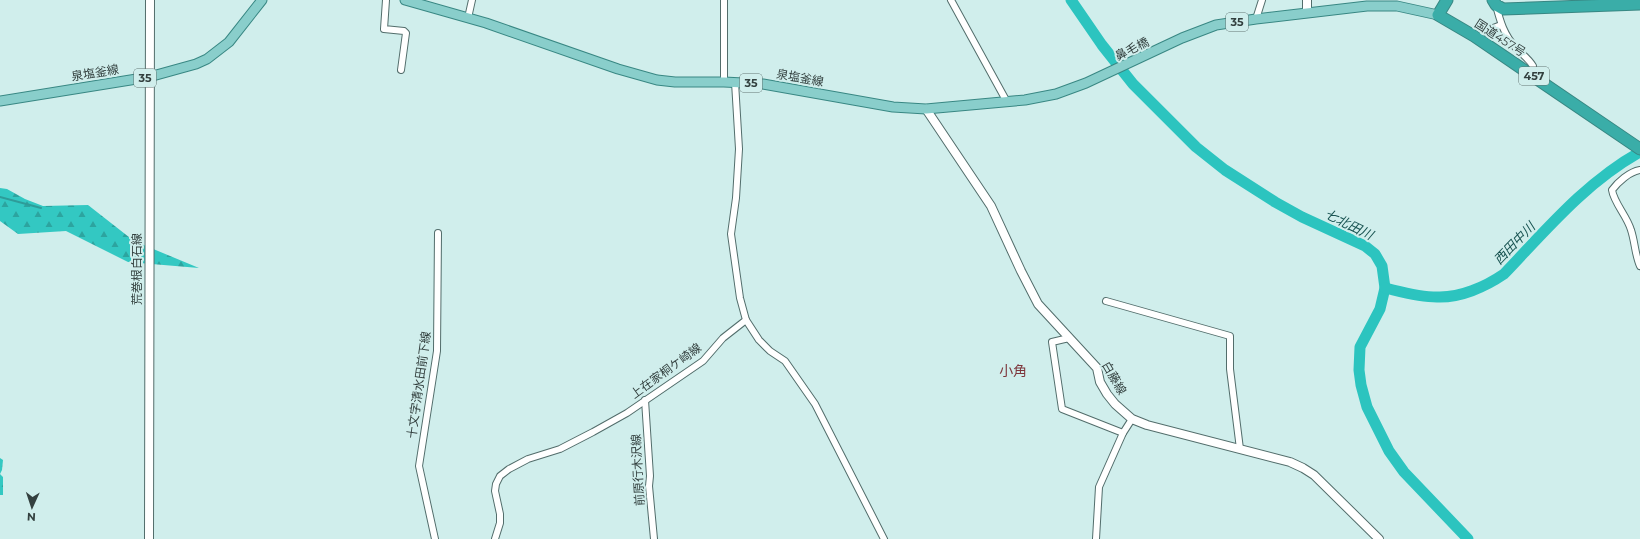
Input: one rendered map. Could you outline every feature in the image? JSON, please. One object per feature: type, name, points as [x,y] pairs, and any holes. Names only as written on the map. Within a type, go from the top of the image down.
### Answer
[{"type":"highway","points":[[1438,15],[1446,0]]},
{"type":"highway","name":"国道457号","points":[[1494,3],[1503,9],[1640,4]]},
{"type":"highway","name":"国道457号","points":[[1438,15],[1474,36],[1640,149]]},
{"type":"main road","name":"泉塩釜線","points":[[0,101],[149,77],[182,69],[207,59],[228,42],[262,0]]},
{"type":"main road","name":"泉塩釜線","points":[[405,0],[468,18],[618,69],[656,80],[675,82],[735,82],[763,84],[893,107],[926,109],[1007,102],[1056,94],[1073,89],[1103,76]]},
{"type":"main road","name":"35","points":[[1256,19],[1382,5],[1412,9],[1438,15]]},
{"type":"main road","name":"鼻毛橋","points":[[1103,76],[1200,30],[1216,25],[1256,19]]},
{"type":"street","name":"荒巻根白石線","points":[[149,539],[150,0]]},
{"type":"street","points":[[386,0],[384,29],[404,31],[406,33],[401,70]]},
{"type":"street","points":[[468,18],[472,0]]},
{"type":"street","points":[[724,0],[724,82]]},
{"type":"street","points":[[951,0],[1007,102]]},
{"type":"street","points":[[1256,19],[1262,0]]},
{"type":"street","points":[[1307,0],[1307,13]]},
{"type":"street","points":[[1494,3],[1500,25],[1515,47],[1531,62],[1533,66],[1531,74]]},
{"type":"street","points":[[1482,32],[1500,25]]},
{"type":"street","points":[[735,82],[739,149],[736,198],[731,234],[740,298],[746,320],[759,340],[770,351],[785,361],[815,404],[884,539]]},
{"type":"street","name":"白藤線","points":[[926,109],[991,206],[1038,304],[1096,368],[1100,382],[1107,394],[1119,408],[1132,418],[1147,425],[1290,462],[1303,468],[1319,479],[1379,539]]},
{"type":"street","points":[[1640,170],[1630,174],[1612,190],[1613,196],[1631,228],[1640,266]]},
{"type":"street","name":"十文字清水田前下線","points":[[435,539],[419,466],[437,351],[438,233]]},
{"type":"street","points":[[1106,301],[1230,336],[1230,369],[1240,449]]},
{"type":"street","name":"上在家桐ケ崎線","points":[[495,539],[500,523],[500,514],[495,491],[496,484],[500,476],[509,469],[528,459],[560,448],[593,432],[645,400],[703,360],[723,338],[746,320]]},
{"type":"street","points":[[1069,338],[1052,342],[1062,409],[1123,433]]},
{"type":"street","name":"前原行木沢線","points":[[645,400],[654,539]]},
{"type":"street","points":[[1096,539],[1099,487],[1123,433],[1132,418]]},
{"type":"green space","points":[[0,188],[7,189],[25,199],[43,206],[88,205],[134,241],[199,268],[128,262],[66,231],[18,234],[0,221]]},
{"type":"green space","points":[[0,458],[3,460],[0,474]]},
{"type":"green space","points":[[0,474],[3,477],[3,495],[0,495]]},
{"type":"waterway","name":"七北田川","points":[[1071,0],[1102,45],[1133,84],[1196,147],[1225,170],[1275,202],[1302,217],[1365,246],[1375,254],[1382,266],[1385,288],[1380,309],[1360,347],[1359,370],[1361,385],[1367,407],[1389,451],[1404,472],[1468,539]]},
{"type":"waterway","name":"西田中川","points":[[1385,288],[1430,297],[1446,297],[1463,294],[1489,283],[1504,274],[1551,224],[1584,192],[1620,164],[1640,152]]},
{"type":"waterway","points":[[0,197],[41,208]]},
{"type":"district","name":"小角","points":[[1013,371]]}]
